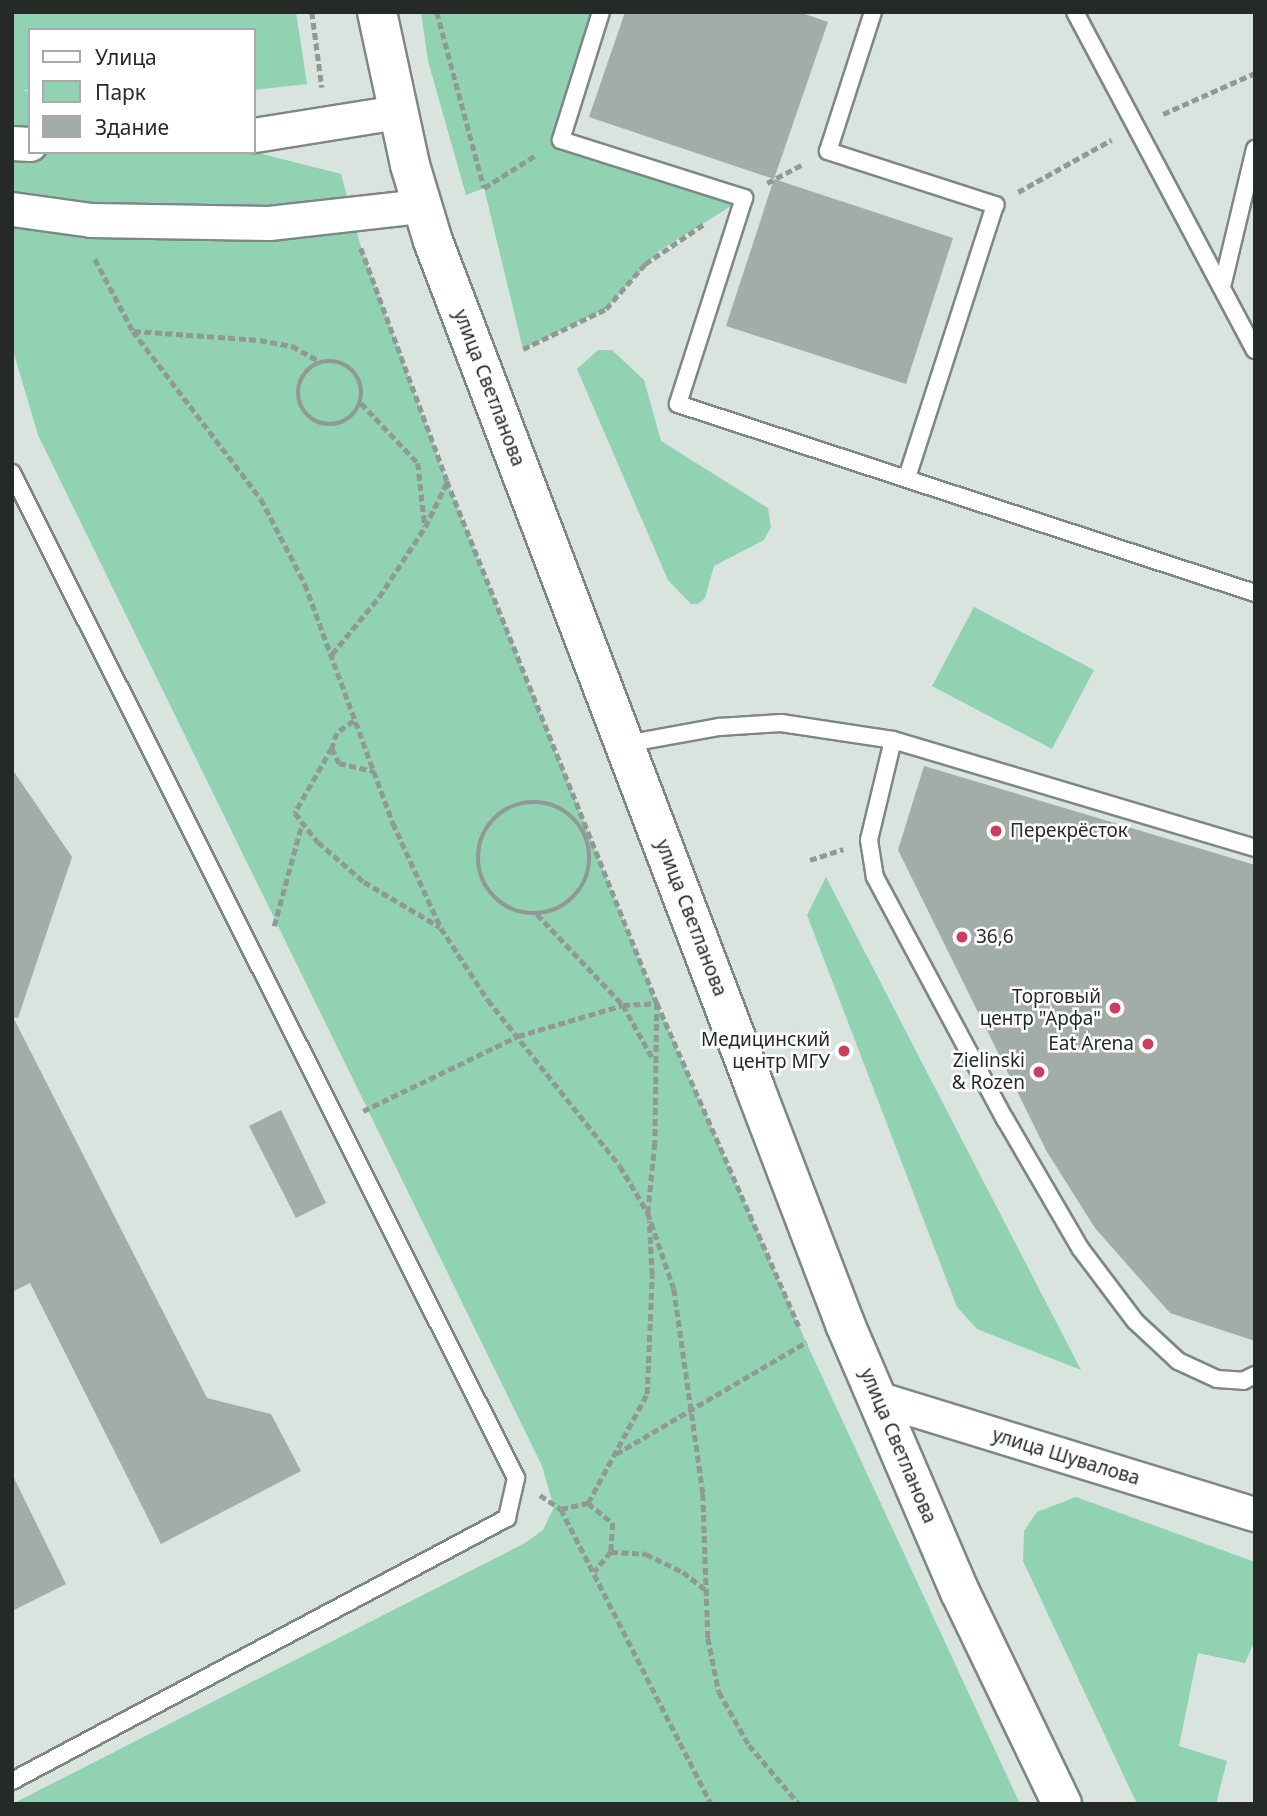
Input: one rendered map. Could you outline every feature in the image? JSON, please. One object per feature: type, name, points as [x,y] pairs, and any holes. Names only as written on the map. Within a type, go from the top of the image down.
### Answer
[{"type":"street","name":"улица Светланова","points":[[377,12],[421,206],[624,744],[877,1398],[960,1592],[1062,1804]]},
{"type":"street","points":[[256,135],[398,112]]},
{"type":"street","points":[[12,209],[91,220],[269,223],[421,206]]},
{"type":"street","name":"улица Шувалова","points":[[877,1398],[1255,1514]]},
{"type":"lane","points":[[601,12],[561,139],[744,198],[678,404],[1255,593]]},
{"type":"lane","points":[[873,12],[828,151],[995,205],[907,477]]},
{"type":"lane","points":[[1075,12],[1223,283],[1254,349]]},
{"type":"lane","points":[[1223,283],[1255,149]]},
{"type":"lane","points":[[12,473],[516,1478],[506,1518],[12,1781]]},
{"type":"lane","points":[[624,744],[719,727],[781,723],[892,740],[1255,848]]},
{"type":"lane","points":[[892,740],[869,840],[875,877],[1005,1119],[1080,1248],[1135,1321],[1178,1361],[1217,1379],[1243,1381],[1255,1376]]},
{"type":"path","points":[[312,12],[330,123]]},
{"type":"path","points":[[437,12],[484,188],[561,139]]},
{"type":"path","points":[[744,198],[828,151]]},
{"type":"path","points":[[350,215],[447,481],[592,833],[657,1003],[811,1354]]},
{"type":"path","points":[[523,349],[607,309],[645,264],[679,239]]},
{"type":"path","points":[[95,259],[133,331],[261,499],[305,584],[354,721],[441,928],[488,1000],[620,1166],[648,1213],[674,1289],[703,1494],[705,1588],[719,1692],[748,1745],[799,1804]]},
{"type":"path","points":[[133,331],[260,340],[292,346],[321,362]]},
{"type":"path","points":[[361,403],[356,412],[338,424],[316,422],[307,415],[299,396],[300,385],[311,367],[321,362],[340,362],[356,374],[361,403],[418,463],[425,527]]},
{"type":"path","points":[[331,655],[379,597],[425,527],[447,481]]},
{"type":"path","points":[[354,721],[337,733],[332,748],[295,813],[302,823],[364,882],[441,928]]},
{"type":"path","points":[[332,748],[339,763],[374,771]]},
{"type":"path","points":[[537,914],[564,905],[584,884],[590,865],[585,836],[569,813],[533,802],[515,805],[487,826],[480,843],[481,877],[503,905],[537,914],[623,1005],[654,1060]]},
{"type":"path","points":[[262,971],[302,823]]},
{"type":"path","points":[[585,836],[592,833]]},
{"type":"path","points":[[338,1123],[518,1036],[623,1005],[657,1003]]},
{"type":"path","points":[[561,1509],[588,1503],[647,1394],[652,1275],[648,1213],[655,1143],[654,1060],[657,1003]]},
{"type":"path","points":[[615,1454],[692,1413],[806,1342]]},
{"type":"path","points":[[516,1478],[561,1509],[711,1804]]},
{"type":"path","points":[[588,1503],[613,1523],[611,1552],[594,1573]]},
{"type":"path","points":[[611,1552],[646,1554],[683,1572],[705,1588]]},
{"type":"green space","points":[[12,12],[296,12],[307,84],[256,90],[256,28],[28,28],[28,90],[23,90],[28,91],[28,154],[256,153],[341,174],[361,247],[447,481],[657,1003],[806,1342],[1020,1804],[12,1804],[525,1543],[543,1530],[554,1507],[542,1466],[38,435],[12,347]]},
{"type":"green space","points":[[421,12],[601,12],[561,140],[744,198],[659,251],[606,309],[523,349],[484,188],[466,195],[428,61]]},
{"type":"green space","points":[[598,350],[612,350],[644,380],[661,441],[768,508],[771,527],[764,540],[714,566],[705,598],[698,604],[691,604],[668,580],[577,369]]},
{"type":"green space","points":[[974,607],[1094,670],[1052,749],[932,686]]},
{"type":"green space","points":[[826,877],[1081,1370],[977,1329],[957,1307],[807,915]]},
{"type":"green space","points":[[1076,1497],[1255,1562],[1255,1640],[1245,1663],[1198,1653],[1179,1746],[1227,1761],[1216,1804],[1137,1804],[1023,1561],[1024,1531],[1037,1512]]},
{"type":"building","points":[[625,12],[799,12],[828,22],[774,179],[589,117]]},
{"type":"building","points":[[774,179],[953,238],[906,384],[726,326]]},
{"type":"building","name":"Торговый центр \"Арфа\"","points":[[924,766],[1255,865],[1255,1341],[1170,1313],[1095,1228],[1047,1152],[898,850]]},
{"type":"building","points":[[12,769],[72,857],[18,1018],[13,1017],[207,1398],[271,1414],[301,1471],[161,1544],[30,1283],[12,1292]]},
{"type":"building","points":[[281,1110],[326,1203],[296,1218],[249,1126]]},
{"type":"building","points":[[12,1474],[66,1584],[12,1611]]},
{"type":"place","name":"Перекрёсток","points":[[996,831]]},
{"type":"place","name":"36,6","points":[[962,937]]},
{"type":"place","name":"Торговый центр \"Арфа\"","points":[[1115,1008]]},
{"type":"place","name":"Eat Arena","points":[[1148,1044]]},
{"type":"place","name":"Медицинский центр МГУ","points":[[844,1051]]},
{"type":"place","name":"Zielinski & Rozen","points":[[1039,1072]]}]
